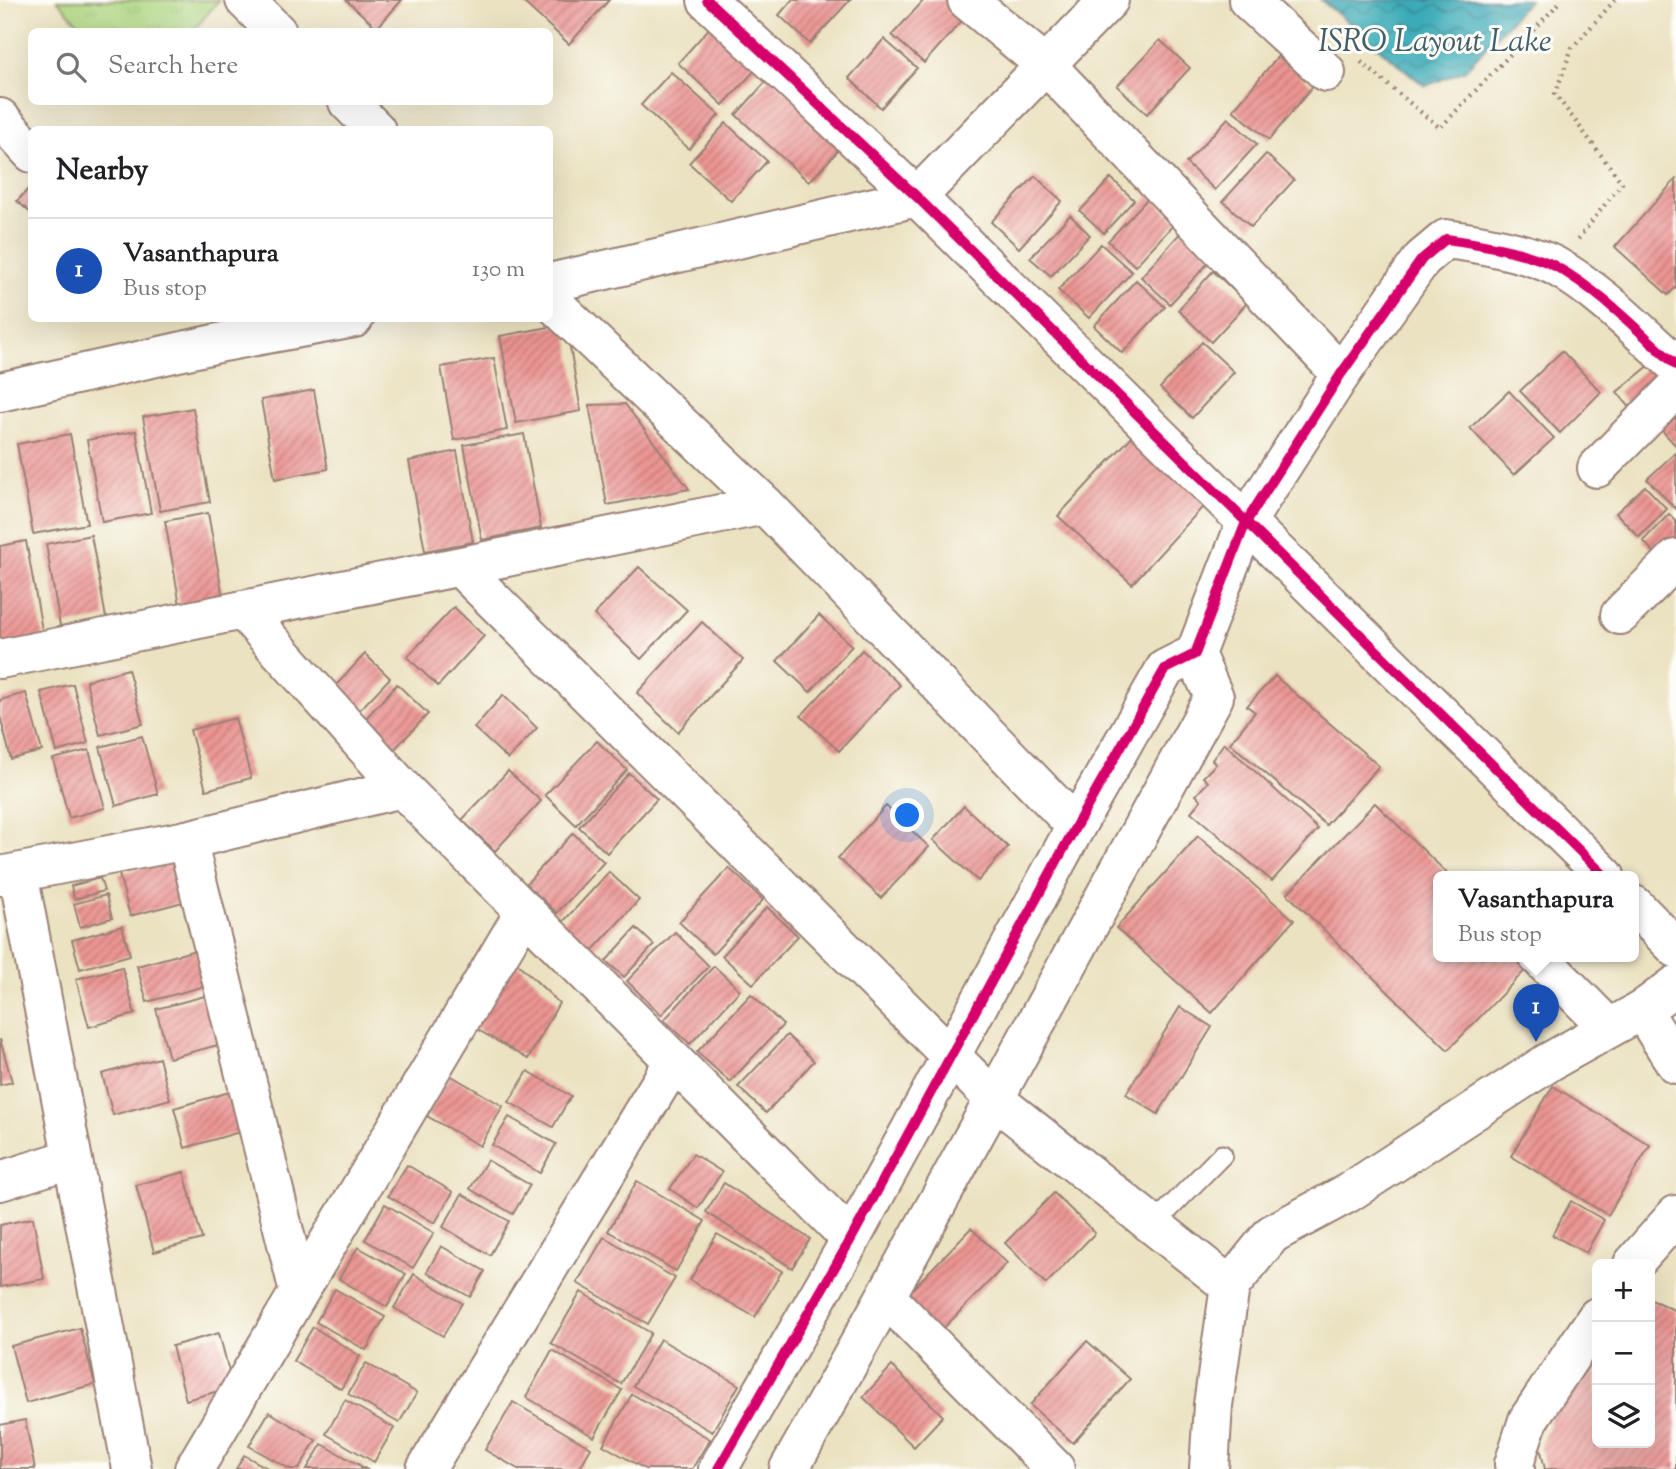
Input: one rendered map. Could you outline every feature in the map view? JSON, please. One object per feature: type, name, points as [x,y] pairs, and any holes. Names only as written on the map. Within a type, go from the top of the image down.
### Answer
[{"type":"street","points":[[245,0],[273,28]]},
{"type":"street","points":[[707,0],[917,197],[1600,871]]},
{"type":"street","points":[[967,0],[1047,66],[1341,374]]},
{"type":"street","points":[[553,282],[917,197],[1109,0]]},
{"type":"street","points":[[1248,0],[1342,66]]},
{"type":"street","points":[[351,105],[372,126]]},
{"type":"street","points":[[0,118],[28,149]]},
{"type":"street","points":[[718,1469],[851,1238],[1165,669],[1195,654],[1246,522],[1341,374],[1422,259],[1446,239],[1479,243],[1554,266],[1614,308],[1676,365]]},
{"type":"street","points":[[553,303],[765,505],[1076,826]]},
{"type":"street","points":[[0,392],[211,330],[306,322]]},
{"type":"street","points":[[1597,468],[1676,388]]},
{"type":"street","points":[[0,659],[765,505]]},
{"type":"street","points":[[1620,615],[1676,559]]},
{"type":"street","points":[[460,566],[993,1098],[1230,1286]]},
{"type":"street","points":[[243,610],[402,788],[851,1238]]},
{"type":"street","points":[[789,1469],[887,1298],[993,1098],[1214,697],[1195,654]]},
{"type":"street","points":[[132,1469],[9,874],[187,840],[402,788]]},
{"type":"street","points":[[187,840],[298,1288]]},
{"type":"street","points":[[1639,910],[1676,948]]},
{"type":"street","points":[[194,1469],[298,1288],[525,911]]},
{"type":"street","points":[[1546,962],[1625,1019],[1676,1064]]},
{"type":"street","points":[[1209,1469],[1213,1405],[1230,1286],[1272,1234],[1348,1193],[1549,1062],[1625,1019],[1676,985]]},
{"type":"street","points":[[426,1469],[674,1061]]},
{"type":"street","points":[[0,1181],[70,1159]]},
{"type":"street","points":[[1637,1259],[1676,1215]]},
{"type":"street","points":[[887,1298],[1055,1469]]},
{"type":"street","points":[[1516,1469],[1514,1464],[1528,1420],[1594,1322]]},
{"type":"lane","points":[[1153,1225],[1222,1155]]},
{"type":"path","points":[[1342,66],[1440,128],[1562,0]]},
{"type":"path","points":[[1554,266],[1622,183],[1556,94],[1572,48],[1615,0]]},
{"type":"green space","points":[[57,0],[219,0],[196,28],[82,28]]},
{"type":"water","name":"ISRO Layout Lake","points":[[1321,0],[1529,0],[1464,71],[1425,86]]},
{"type":"building","points":[[346,0],[402,0],[377,28]]},
{"type":"building","points":[[521,0],[609,0],[569,44]]},
{"type":"building","points":[[792,0],[850,0],[810,44],[779,15]]},
{"type":"building","points":[[924,0],[952,0],[968,14],[924,63],[892,35]]},
{"type":"building","points":[[713,24],[759,66],[723,105],[678,63]]},
{"type":"building","points":[[884,39],[917,68],[881,108],[849,78]]},
{"type":"building","points":[[1160,40],[1190,68],[1147,114],[1117,86]]},
{"type":"building","points":[[1278,56],[1313,86],[1269,140],[1233,110]]},
{"type":"building","points":[[671,72],[719,115],[689,149],[641,105]]},
{"type":"building","points":[[770,77],[844,144],[809,182],[736,115]]},
{"type":"building","points":[[1228,118],[1257,144],[1215,190],[1186,163]]},
{"type":"building","points":[[726,123],[767,161],[731,201],[689,163]]},
{"type":"building","points":[[1266,154],[1294,180],[1251,227],[1223,201]]},
{"type":"building","points":[[1035,176],[1062,201],[1019,248],[991,222]]},
{"type":"building","points":[[1111,178],[1134,200],[1104,233],[1080,211]]},
{"type":"building","points":[[1676,179],[1676,287],[1668,295],[1615,247]]},
{"type":"building","points":[[28,189],[28,211],[17,201]]},
{"type":"building","points":[[1150,196],[1177,221],[1135,266],[1108,241]]},
{"type":"building","points":[[1070,215],[1090,235],[1051,276],[1030,258]]},
{"type":"building","points":[[1183,230],[1213,258],[1170,304],[1141,277]]},
{"type":"building","points":[[1101,244],[1132,272],[1089,318],[1058,290]]},
{"type":"building","points":[[1213,271],[1247,303],[1211,342],[1178,310]]},
{"type":"building","points":[[1136,280],[1165,307],[1122,353],[1094,326]]},
{"type":"building","points":[[566,324],[581,411],[516,423],[500,336]]},
{"type":"building","points":[[1202,342],[1234,372],[1192,418],[1160,388]]},
{"type":"building","points":[[1562,351],[1601,392],[1560,433],[1520,391]]},
{"type":"building","points":[[494,358],[507,430],[454,440],[441,367]]},
{"type":"building","points":[[1656,360],[1674,382],[1636,415],[1617,392]]},
{"type":"building","points":[[314,390],[328,469],[275,479],[261,400]]},
{"type":"building","points":[[1509,391],[1554,438],[1514,475],[1470,428]]},
{"type":"building","points":[[625,404],[689,489],[607,505],[589,405]]},
{"type":"building","points":[[193,408],[210,502],[160,511],[143,417]]},
{"type":"building","points":[[1676,408],[1676,446],[1657,425]]},
{"type":"building","points":[[136,431],[151,513],[102,522],[87,440]]},
{"type":"building","points":[[1137,431],[1210,499],[1132,584],[1058,516]]},
{"type":"building","points":[[70,434],[87,524],[33,534],[17,444]]},
{"type":"building","points":[[524,434],[541,528],[482,540],[464,445]]},
{"type":"building","points":[[457,451],[473,542],[425,551],[409,461]]},
{"type":"building","points":[[1676,452],[1676,509],[1647,479]]},
{"type":"building","points":[[1645,486],[1667,509],[1639,537],[1616,513]]},
{"type":"building","points":[[208,513],[223,597],[180,605],[165,521]]},
{"type":"building","points":[[1669,514],[1676,521],[1676,550],[1664,562],[1643,541]]},
{"type":"building","points":[[91,535],[106,618],[60,626],[46,544]]},
{"type":"building","points":[[26,541],[44,641],[0,649],[0,546]]},
{"type":"building","points":[[639,567],[687,610],[641,659],[594,615]]},
{"type":"building","points":[[454,607],[484,636],[438,686],[407,657]]},
{"type":"building","points":[[819,615],[852,646],[810,692],[777,661]]},
{"type":"building","points":[[702,622],[743,660],[678,732],[637,693]]},
{"type":"building","points":[[862,650],[900,685],[839,751],[801,716]]},
{"type":"building","points":[[365,654],[390,678],[351,719],[326,696]]},
{"type":"building","points":[[128,669],[143,724],[100,735],[86,681]]},
{"type":"building","points":[[1275,676],[1379,766],[1326,825],[1230,743],[1255,712],[1247,706]]},
{"type":"building","points":[[73,684],[88,743],[57,752],[41,692]]},
{"type":"building","points":[[397,684],[428,714],[387,757],[356,729]]},
{"type":"building","points":[[26,693],[42,751],[11,759],[0,716],[0,700]]},
{"type":"building","points":[[503,695],[537,728],[508,759],[474,728]]},
{"type":"building","points":[[235,718],[251,778],[206,790],[190,730]]},
{"type":"building","points":[[142,736],[158,794],[116,806],[100,747]]},
{"type":"building","points":[[597,741],[627,770],[576,825],[545,795]]},
{"type":"building","points":[[1224,743],[1318,829],[1272,881],[1191,812],[1201,800],[1196,795],[1208,782],[1203,777],[1216,764],[1212,760]]},
{"type":"building","points":[[89,750],[105,808],[69,818],[53,759]]},
{"type":"building","points":[[508,771],[541,801],[495,851],[462,820]]},
{"type":"building","points":[[629,773],[657,799],[607,853],[579,827]]},
{"type":"building","points":[[1375,803],[1445,871],[1433,871],[1433,962],[1533,962],[1448,1050],[1287,894]]},
{"type":"building","points":[[886,806],[929,847],[881,898],[838,858]]},
{"type":"building","points":[[964,806],[1008,847],[978,881],[933,840]]},
{"type":"building","points":[[573,833],[604,862],[557,913],[526,884]]},
{"type":"building","points":[[1198,836],[1294,920],[1212,1013],[1116,928]]},
{"type":"building","points":[[172,860],[183,902],[130,916],[119,874]]},
{"type":"building","points":[[729,868],[763,900],[713,954],[679,922]]},
{"type":"building","points":[[609,872],[639,900],[591,952],[561,924]]},
{"type":"building","points":[[100,878],[104,891],[74,899],[71,886]]},
{"type":"building","points":[[106,895],[112,918],[80,927],[74,904]]},
{"type":"building","points":[[767,907],[798,936],[753,984],[722,956]]},
{"type":"building","points":[[122,926],[130,955],[80,969],[72,940]]},
{"type":"building","points":[[636,928],[654,945],[624,977],[606,961]]},
{"type":"building","points":[[675,932],[709,966],[661,1015],[627,981]]},
{"type":"building","points":[[196,950],[205,986],[147,1002],[137,966]]},
{"type":"building","points":[[513,959],[559,1003],[528,1059],[473,1027]]},
{"type":"building","points":[[714,966],[740,990],[690,1044],[664,1020]]},
{"type":"building","points":[[122,967],[135,1014],[89,1027],[76,979]]},
{"type":"building","points":[[751,994],[783,1025],[730,1082],[697,1052]]},
{"type":"building","points":[[205,996],[218,1045],[169,1058],[156,1009]]},
{"type":"building","points":[[1180,1007],[1212,1027],[1158,1114],[1126,1094]]},
{"type":"building","points":[[787,1035],[814,1061],[766,1113],[738,1087]]},
{"type":"building","points":[[0,1039],[12,1082],[0,1085]]},
{"type":"building","points":[[159,1058],[170,1099],[113,1115],[102,1074]]},
{"type":"building","points":[[528,1071],[571,1096],[553,1127],[509,1102]]},
{"type":"building","points":[[450,1075],[503,1106],[480,1146],[427,1116]]},
{"type":"building","points":[[1553,1086],[1650,1145],[1608,1215],[1511,1156]]},
{"type":"building","points":[[233,1091],[243,1131],[185,1148],[174,1108]]},
{"type":"building","points":[[509,1117],[556,1144],[540,1173],[492,1145]]},
{"type":"building","points":[[693,1154],[722,1172],[698,1208],[670,1189]]},
{"type":"building","points":[[487,1160],[530,1185],[513,1214],[470,1189]]},
{"type":"building","points":[[407,1165],[453,1192],[435,1223],[388,1196]]},
{"type":"building","points":[[184,1172],[202,1239],[154,1252],[136,1185]]},
{"type":"building","points":[[637,1181],[705,1221],[676,1271],[608,1231]]},
{"type":"building","points":[[724,1183],[810,1239],[792,1268],[706,1212]]},
{"type":"building","points":[[1054,1193],[1095,1233],[1046,1284],[1005,1243]]},
{"type":"building","points":[[462,1194],[509,1221],[490,1255],[443,1227]]},
{"type":"building","points":[[1571,1201],[1604,1220],[1586,1253],[1552,1235]]},
{"type":"building","points":[[385,1204],[434,1233],[413,1268],[365,1240]]},
{"type":"building","points":[[33,1218],[44,1279],[0,1287],[0,1225]]},
{"type":"building","points":[[971,1228],[1007,1263],[938,1334],[902,1300]]},
{"type":"building","points":[[717,1234],[782,1271],[755,1317],[690,1280]]},
{"type":"building","points":[[604,1237],[675,1278],[648,1324],[577,1283]]},
{"type":"building","points":[[441,1246],[485,1271],[470,1297],[427,1272]]},
{"type":"building","points":[[358,1247],[406,1274],[387,1307],[339,1279]]},
{"type":"building","points":[[414,1274],[462,1303],[443,1336],[394,1308]]},
{"type":"building","points":[[335,1289],[385,1317],[366,1350],[316,1322]]},
{"type":"building","points":[[581,1292],[651,1333],[621,1384],[551,1343]]},
{"type":"building","points":[[1655,1301],[1676,1311],[1676,1469],[1545,1469],[1540,1447],[1569,1371],[1592,1334],[1592,1448],[1655,1448]]},
{"type":"building","points":[[313,1327],[360,1356],[341,1389],[293,1361]]},
{"type":"building","points":[[80,1328],[95,1384],[26,1403],[11,1346]]},
{"type":"building","points":[[219,1333],[233,1387],[186,1400],[172,1346]]},
{"type":"building","points":[[660,1339],[739,1385],[712,1432],[633,1386]]},
{"type":"building","points":[[1087,1341],[1130,1379],[1073,1443],[1030,1405]]},
{"type":"building","points":[[552,1350],[622,1390],[594,1437],[526,1397]]},
{"type":"building","points":[[366,1363],[417,1393],[399,1423],[348,1394]]},
{"type":"building","points":[[892,1366],[943,1416],[914,1447],[863,1397]]},
{"type":"building","points":[[632,1394],[710,1439],[692,1469],[645,1469],[603,1445]]},
{"type":"building","points":[[345,1400],[394,1428],[374,1462],[326,1434]]},
{"type":"building","points":[[513,1402],[591,1448],[579,1469],[518,1469],[485,1450]]},
{"type":"building","points":[[269,1412],[316,1440],[299,1469],[290,1469],[249,1446]]},
{"type":"building","points":[[25,1420],[35,1469],[0,1469],[0,1425]]},
{"type":"building","points":[[322,1444],[366,1469],[307,1469]]},
{"type":"building","points":[[244,1455],[269,1469],[236,1469]]},
{"type":"cycle path","points":[[707,0],[917,197],[1600,871]]},
{"type":"cycle path","points":[[718,1469],[851,1239],[1076,826],[1165,669],[1195,654],[1246,522],[1341,374],[1422,259],[1446,239],[1502,249],[1544,261],[1572,276],[1603,299],[1676,365]]},
{"type":"place","name":"Vasanthapura","points":[[1536,1042]]}]
